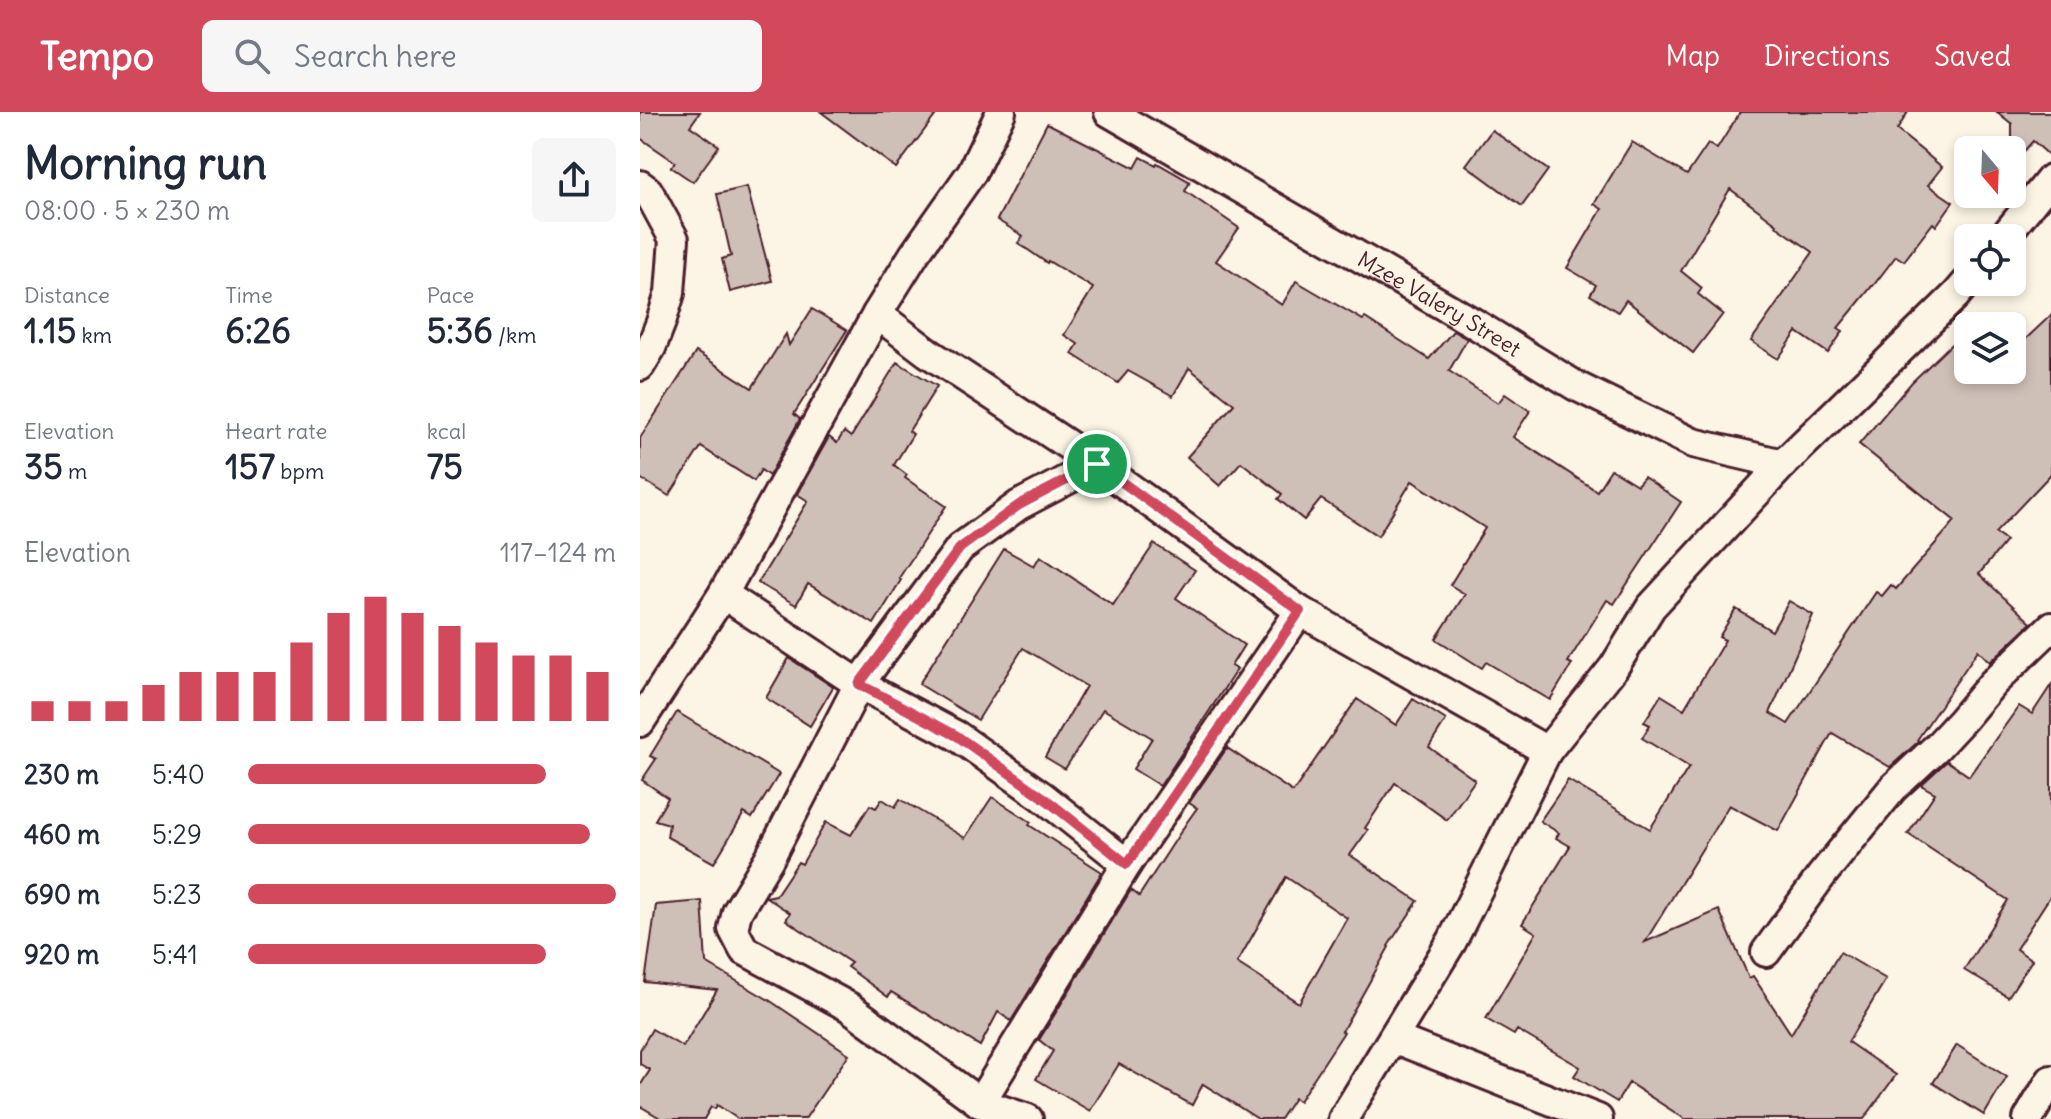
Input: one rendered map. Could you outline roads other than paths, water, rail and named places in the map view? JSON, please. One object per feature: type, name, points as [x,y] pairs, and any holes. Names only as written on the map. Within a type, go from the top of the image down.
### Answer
[{"type":"street","points":[[640,722],[723,594],[877,314],[972,172],[1001,112]]},
{"type":"street","name":"Mzee Valery Street","points":[[1109,112],[1472,322],[1576,386],[1693,443],[1783,464]]},
{"type":"street","points":[[2014,224],[2051,179]]},
{"type":"street","points":[[640,185],[648,191],[674,239],[670,293],[651,348],[640,366]]},
{"type":"street","points":[[1343,1119],[1452,941],[1547,751],[1614,667],[1651,607],[1783,464],[1955,296]]},
{"type":"street","points":[[877,314],[927,352],[1097,464],[1300,611],[1547,751]]},
{"type":"street","points":[[1028,1119],[980,1103],[849,1007],[744,950],[733,929],[737,912],[770,857],[859,684],[960,548],[1019,505],[1097,464]]},
{"type":"street","points":[[723,594],[859,684],[957,736],[1043,797],[1127,864]]},
{"type":"street","points":[[980,1103],[1127,864],[1300,611]]},
{"type":"street","points":[[1766,952],[1822,875],[1893,788],[1937,747],[1993,683],[2051,627]]},
{"type":"street","points":[[1393,1038],[1598,1119]]},
{"type":"street","points":[[2028,1119],[2051,1080]]}]
